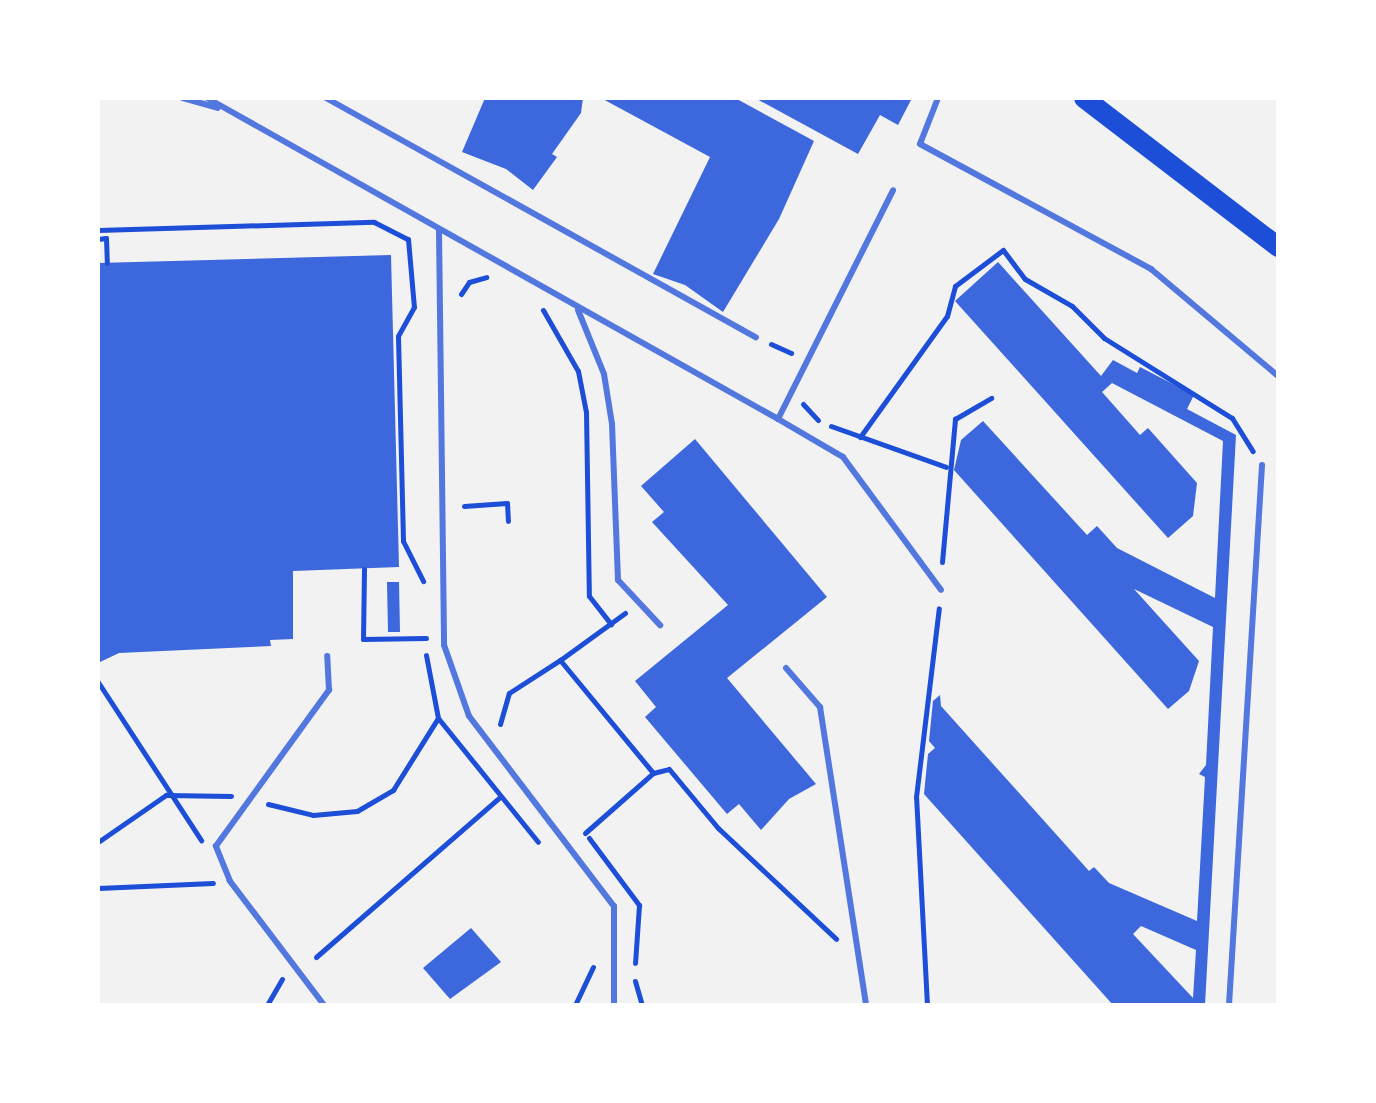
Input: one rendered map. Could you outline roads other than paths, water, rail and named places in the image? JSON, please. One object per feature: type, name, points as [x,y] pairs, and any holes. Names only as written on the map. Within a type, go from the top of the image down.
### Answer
[{"type":"main road","points":[[1084,98],[1278,247]]},
{"type":"lane","points":[[183,98],[230,111]]},
{"type":"lane","points":[[207,98],[843,457],[941,590]]},
{"type":"lane","points":[[326,98],[700,312],[756,337]]},
{"type":"lane","points":[[938,98],[920,144],[1151,269],[1278,376]]},
{"type":"lane","points":[[778,419],[893,190]]},
{"type":"lane","points":[[439,230],[440,499],[450,672],[484,739],[614,906],[614,1005]]},
{"type":"lane","points":[[578,310],[604,374],[612,424],[618,580],[660,625]]},
{"type":"lane","points":[[1229,1005],[1262,465]]},
{"type":"lane","points":[[324,1005],[217,860],[221,833],[329,690],[327,656]]},
{"type":"lane","points":[[786,668],[820,707],[866,1005]]}]
